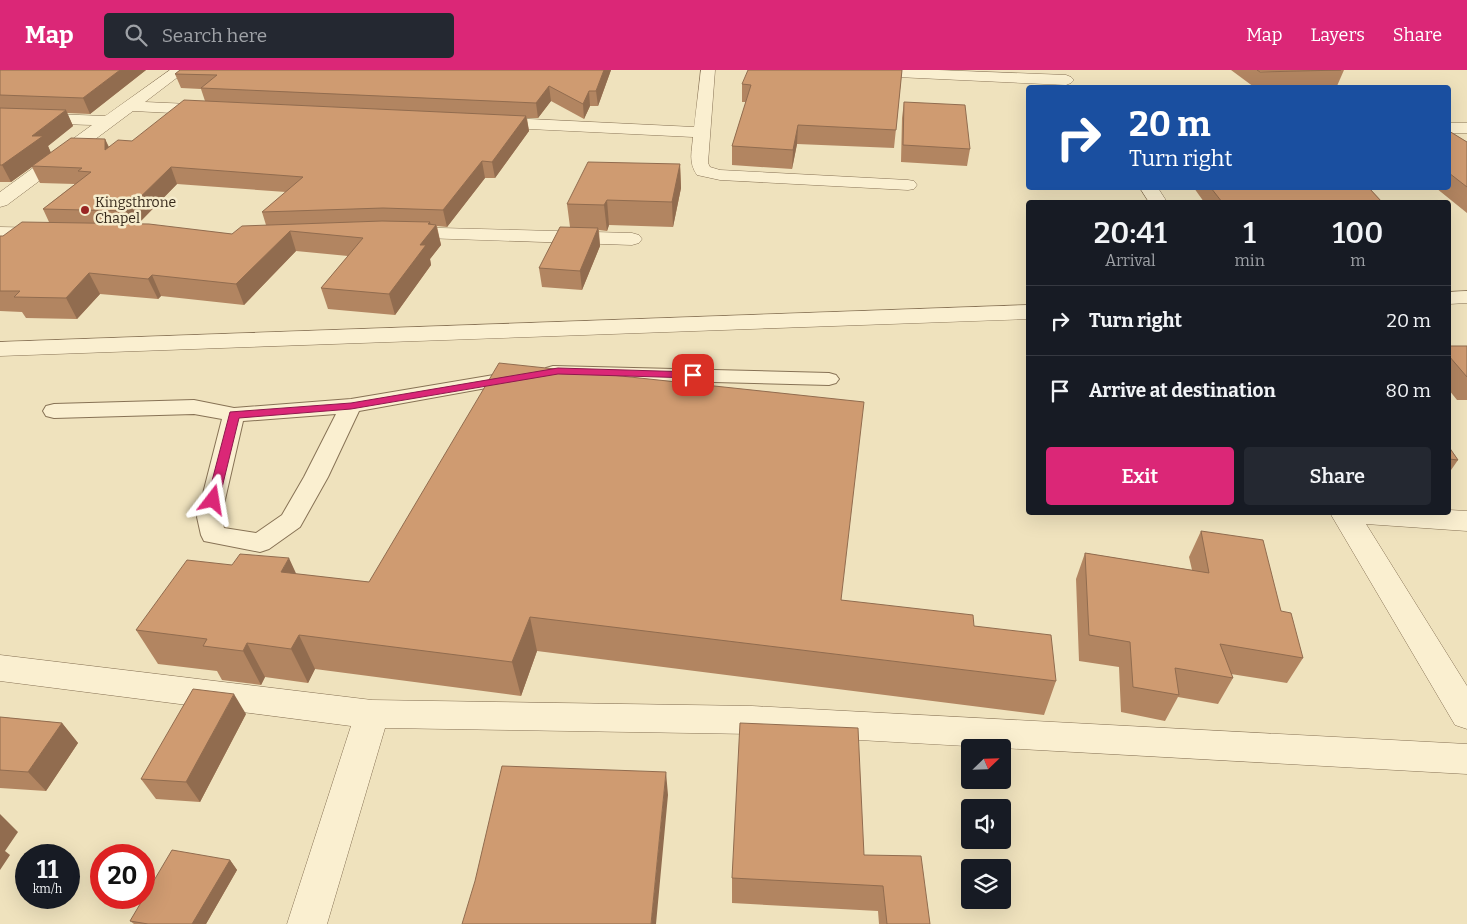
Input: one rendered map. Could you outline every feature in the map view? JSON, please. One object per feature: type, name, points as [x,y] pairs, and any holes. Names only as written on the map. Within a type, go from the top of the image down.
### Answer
[{"type":"street","points":[[0,201],[9,185],[108,121],[180,70]]},
{"type":"street","points":[[708,70],[699,163],[703,170],[720,175],[908,185]]},
{"type":"street","points":[[834,70],[1067,79]]},
{"type":"street","points":[[129,106],[228,110]]},
{"type":"street","points":[[0,117],[108,121]]},
{"type":"street","points":[[475,122],[703,132]]},
{"type":"street","points":[[1451,128],[1467,128]]},
{"type":"street","points":[[0,233],[59,234]]},
{"type":"street","points":[[378,233],[632,239]]},
{"type":"street","points":[[1451,298],[1467,297]]},
{"type":"street","points":[[0,349],[1026,312]]},
{"type":"street","points":[[1345,515],[1467,715]]},
{"type":"street","points":[[1375,515],[1467,521]]},
{"type":"street","points":[[0,668],[372,714],[752,720],[1467,759]]},
{"type":"street","points":[[307,924],[372,714]]},
{"type":"lane","points":[[54,411],[194,407],[234,415],[351,406],[558,371],[829,378]]},
{"type":"lane","points":[[234,415],[209,517],[213,535],[260,543],[291,521],[316,477],[351,406]]},
{"type":"building","points":[[0,70],[120,70],[83,98],[0,95]]},
{"type":"building","points":[[180,70],[604,70],[596,91],[589,91],[583,104],[549,86],[536,103],[201,88],[217,75],[175,74]]},
{"type":"building","points":[[748,70],[902,70],[896,130],[798,125],[793,150],[732,146],[751,85],[742,84]]},
{"type":"building","points":[[1257,70],[1341,70],[1260,72]]},
{"type":"building","points":[[184,100],[526,116],[492,162],[482,161],[443,210],[383,208],[262,212],[303,177],[171,167],[126,211],[43,209],[91,172],[78,171],[82,168],[32,166],[71,138],[105,139],[105,150],[118,140],[132,141]]},
{"type":"building","points":[[904,102],[965,105],[970,149],[903,145]]},
{"type":"building","points":[[0,108],[66,110],[32,136],[43,136],[0,165]]},
{"type":"building","points":[[1451,132],[1467,142],[1467,187],[1451,175]]},
{"type":"building","points":[[588,162],[680,164],[672,202],[607,200],[604,205],[567,204]]},
{"type":"building","points":[[1213,190],[1371,190],[1380,200],[1220,200]]},
{"type":"building","points":[[382,221],[430,222],[428,224],[436,225],[420,245],[426,245],[389,294],[321,288],[363,238],[290,231],[236,284],[152,275],[148,279],[89,273],[66,298],[14,297],[20,291],[0,291],[0,236],[3,236],[22,222],[149,224],[232,234],[242,226]]},
{"type":"building","points":[[560,227],[598,228],[580,271],[539,268]]},
{"type":"building","points":[[1451,346],[1467,346],[1467,377],[1451,358]]},
{"type":"building","points":[[499,363],[864,402],[841,600],[973,615],[974,626],[1051,635],[1056,681],[530,617],[512,662],[299,635],[291,649],[247,643],[243,651],[203,646],[207,639],[136,630],[187,560],[232,565],[240,554],[289,558],[281,572],[369,582]]},
{"type":"building","points":[[1451,450],[1458,460],[1451,459]]},
{"type":"building","points":[[1201,531],[1263,540],[1281,611],[1291,613],[1303,658],[1220,644],[1233,678],[1175,668],[1179,695],[1133,687],[1130,642],[1089,635],[1085,553],[1209,573]]},
{"type":"building","points":[[193,689],[234,694],[186,782],[141,779]]},
{"type":"building","points":[[0,717],[62,723],[28,772],[0,770]]},
{"type":"building","points":[[740,723],[858,728],[864,855],[921,856],[930,924],[887,924],[883,886],[732,878]]},
{"type":"building","points":[[502,766],[666,772],[651,924],[462,924],[475,881]]},
{"type":"building","points":[[172,850],[230,860],[192,924],[148,924],[130,921],[137,909],[155,909],[155,879]]},
{"type":"place","name":"Kingsthrone Chapel","points":[[85,210]]},
{"type":"route","points":[[213,500],[234,415],[351,406],[558,371],[693,375]]}]
